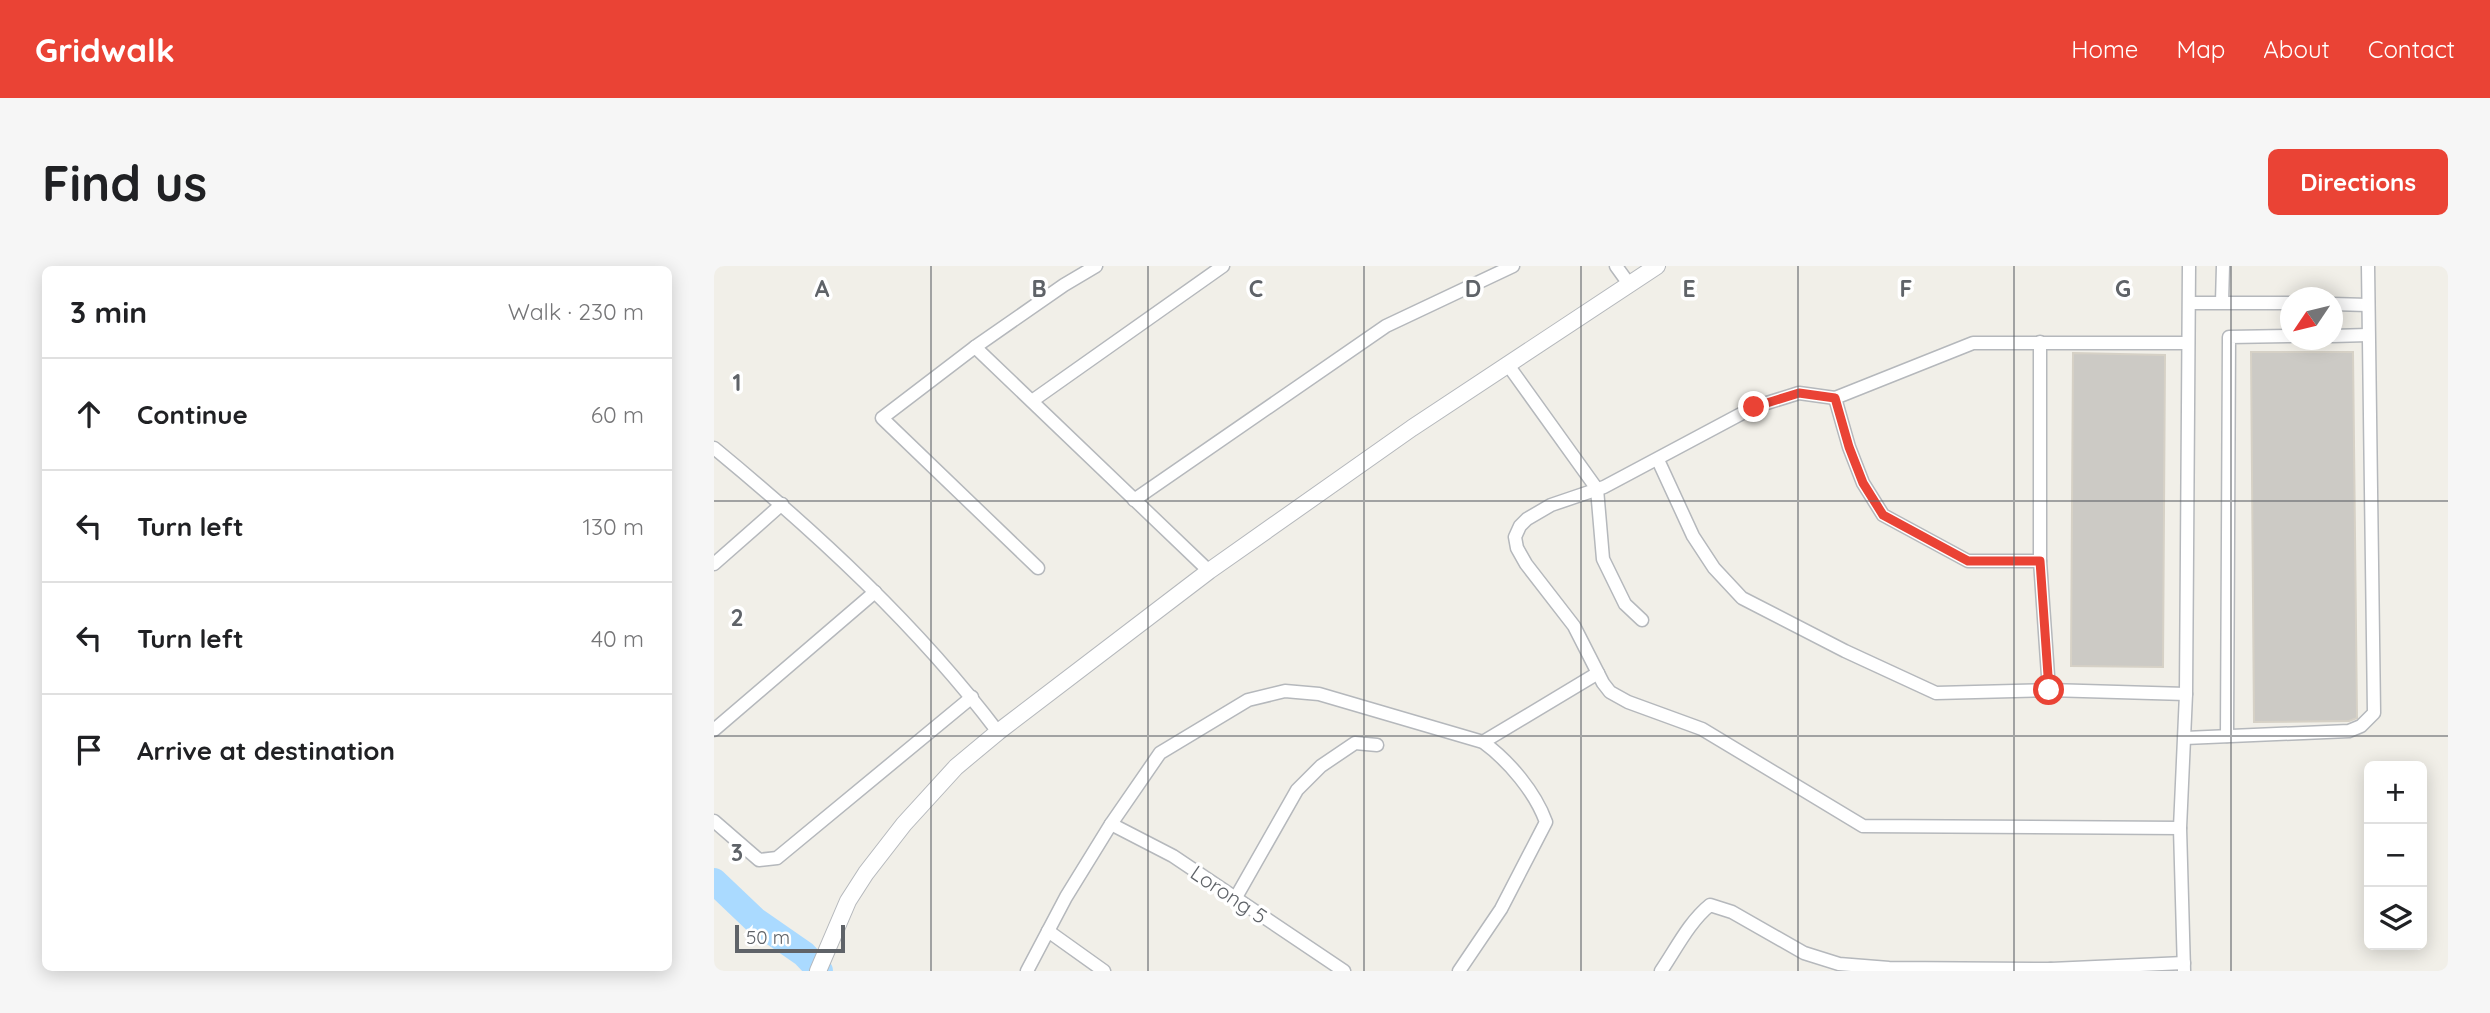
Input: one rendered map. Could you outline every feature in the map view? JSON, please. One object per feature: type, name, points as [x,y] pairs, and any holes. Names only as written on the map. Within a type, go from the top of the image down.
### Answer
[{"type":"street","points":[[1038,568],[882,418],[975,348],[1064,285],[1096,266]]},
{"type":"street","points":[[1032,401],[1223,266]]},
{"type":"street","points":[[1134,500],[1386,326],[1513,266]]},
{"type":"street","points":[[1616,266],[1629,284]]},
{"type":"street","points":[[818,971],[854,892],[904,824],[956,766],[1209,571],[1412,428],[1657,266]]},
{"type":"street","points":[[1661,971],[1701,912],[1710,905],[1731,912],[1804,953],[1839,964],[1889,970],[2184,967],[2180,828],[2186,694],[2189,266]]},
{"type":"street","points":[[2222,302],[2223,266]]},
{"type":"street","points":[[2185,738],[2349,731],[2361,726],[2374,713],[2368,266]]},
{"type":"street","points":[[2190,303],[2280,303]]},
{"type":"street","points":[[2343,304],[2368,305]]},
{"type":"street","points":[[2343,336],[2368,335]]},
{"type":"street","points":[[2227,736],[2229,337],[2280,336]]},
{"type":"street","points":[[2040,342],[2040,561],[2049,690]]},
{"type":"street","points":[[2180,828],[1863,826],[1702,729],[1610,692],[1574,626],[1526,564],[1517,548],[1515,537],[1527,519],[1551,505],[1597,489],[1658,460],[1754,407],[1799,393],[1835,398],[1973,343],[2188,343]]},
{"type":"street","points":[[975,348],[1209,571]]},
{"type":"street","points":[[1508,365],[1597,489],[1603,559],[1625,604],[1642,620]]},
{"type":"street","points":[[1835,398],[1863,483],[1883,515],[1968,561],[2040,561]]},
{"type":"street","points":[[714,448],[782,504],[875,592],[972,697],[998,732]]},
{"type":"street","points":[[1658,460],[1693,536],[1714,568],[1742,598],[1845,652],[1936,692],[2049,690],[2186,694]]},
{"type":"street","points":[[714,564],[782,504]]},
{"type":"street","points":[[714,730],[875,592]]},
{"type":"street","points":[[1483,742],[1598,673]]},
{"type":"street","points":[[1027,971],[1066,897],[1111,824],[1160,753],[1248,700],[1285,691],[1319,694],[1483,742],[1498,753],[1539,804],[1546,822],[1501,909],[1459,971]]},
{"type":"street","points":[[714,821],[759,860],[777,858],[972,697]]},
{"type":"street","points":[[1236,899],[1297,790],[1321,766],[1355,743],[1377,745]]},
{"type":"street","name":"Lorong 5","points":[[1111,824],[1173,856],[1344,971]]},
{"type":"street","points":[[1048,931],[1104,971]]},
{"type":"building","points":[[2251,352],[2353,352],[2357,718],[2349,721],[2254,722]]},
{"type":"building","points":[[2073,353],[2165,355],[2163,667],[2071,666]]},
{"type":"waterway","points":[[714,881],[755,920],[804,954],[820,971]]},
{"type":"route","points":[[1754,407],[1799,393],[1835,398],[1863,483],[1883,515],[1968,561],[2040,561],[2049,690]]}]
